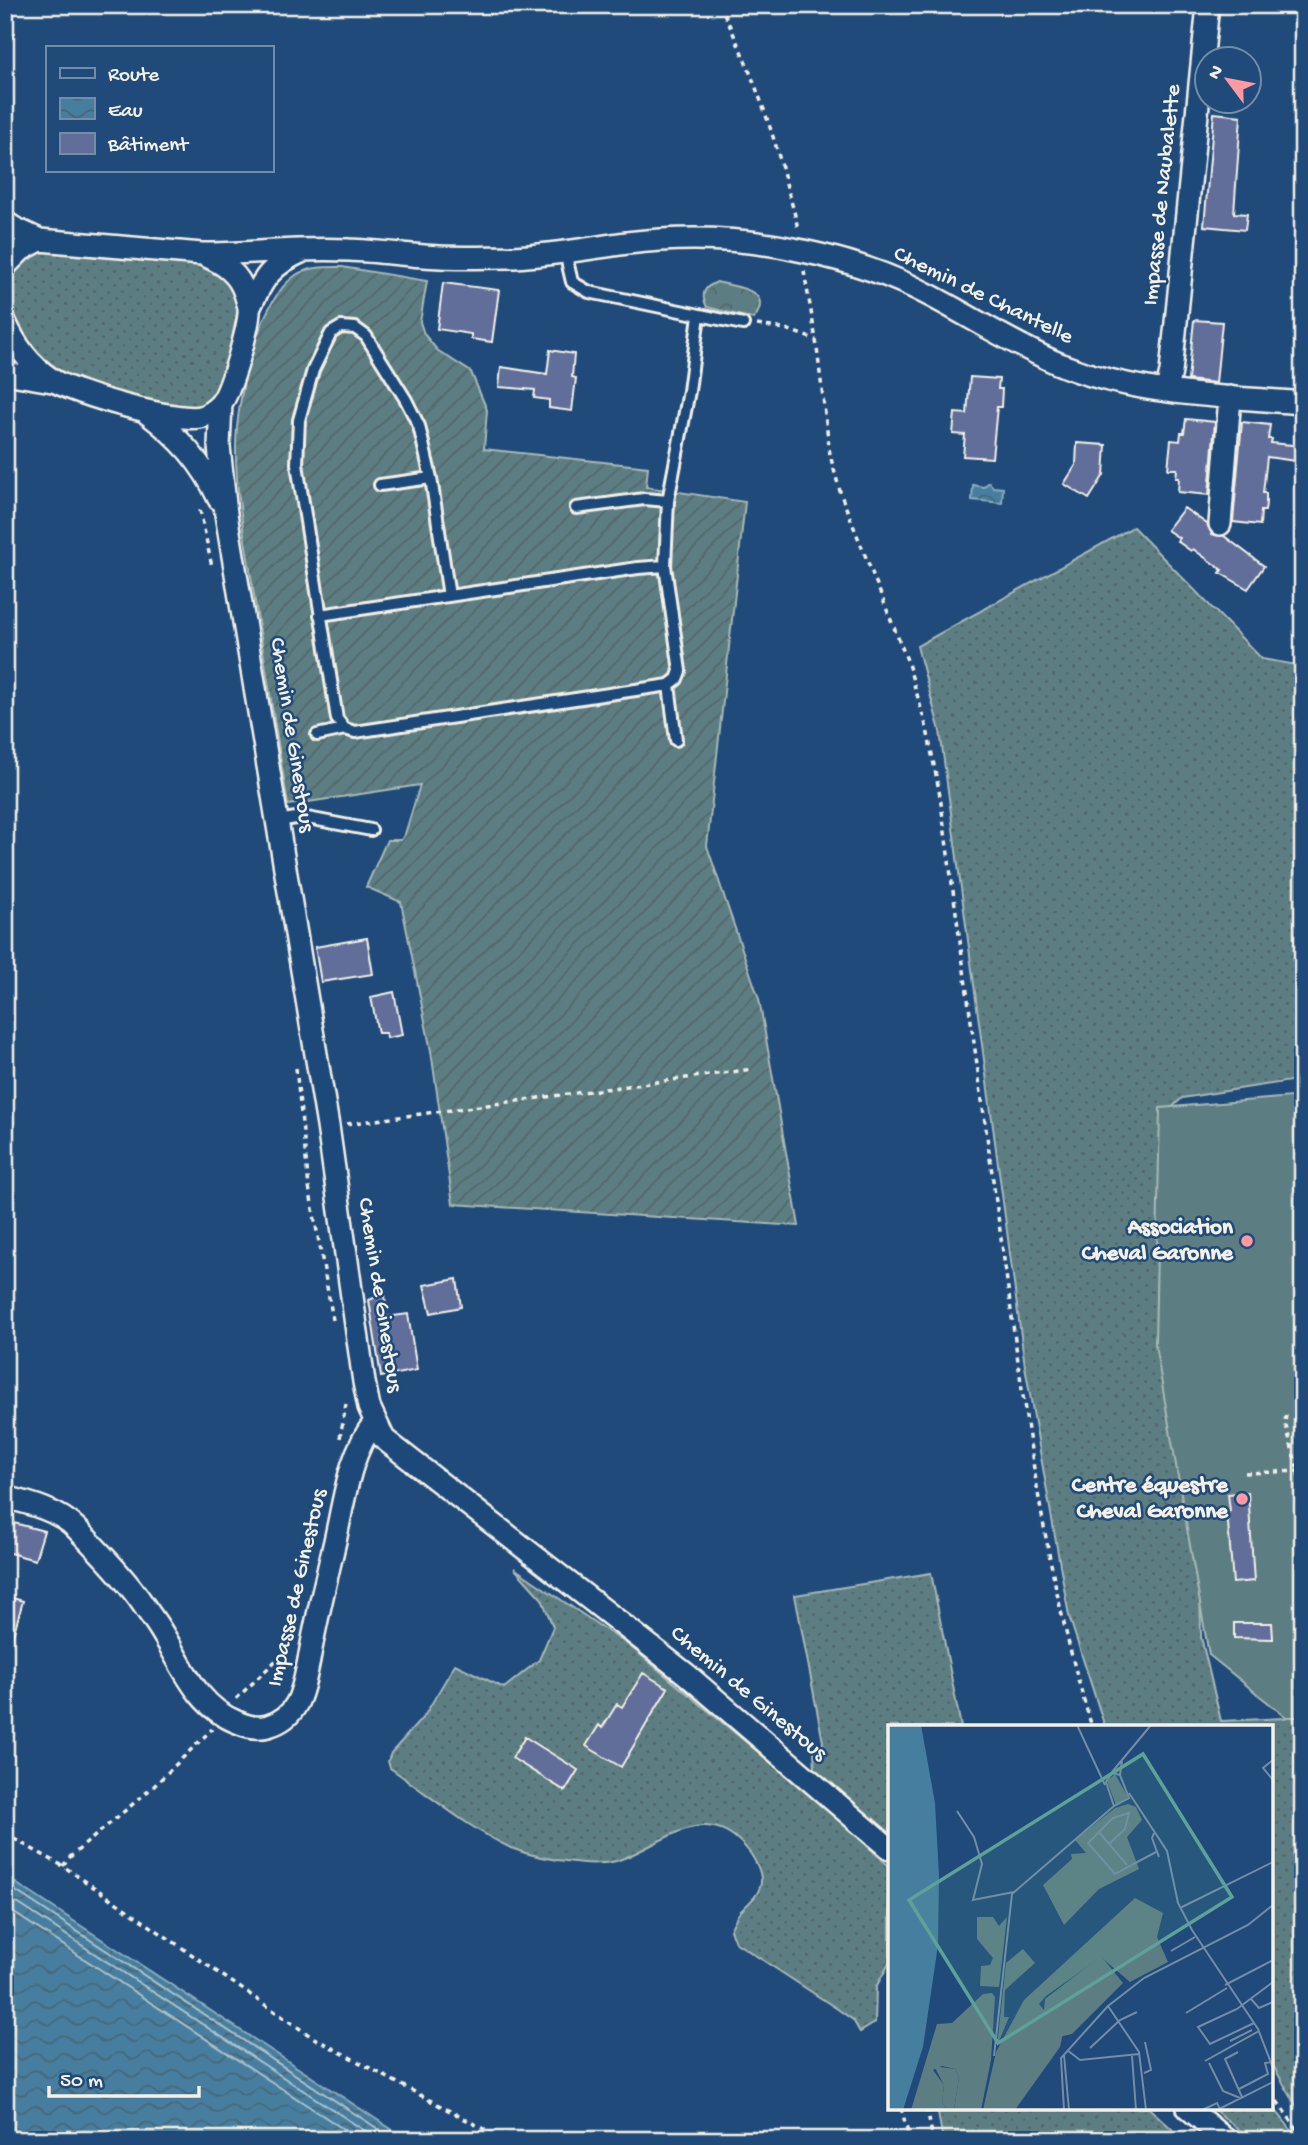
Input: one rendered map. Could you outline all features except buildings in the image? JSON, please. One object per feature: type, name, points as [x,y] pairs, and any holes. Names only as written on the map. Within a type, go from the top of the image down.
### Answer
[{"type":"street","name":"Impasse de Naubalette","points":[[1167,390],[1208,5]]},
{"type":"street","points":[[5,222],[40,240],[202,254],[217,260],[232,271],[242,285],[249,309]]},
{"type":"street","name":"Chemin de Chantelle","points":[[202,254],[253,254],[285,248],[467,258],[565,252],[630,243],[695,239],[741,241],[801,250],[861,267],[928,294],[1011,342],[1060,364],[1125,383],[1167,390],[1303,403]]},
{"type":"street","points":[[5,266],[21,250],[40,240]]},
{"type":"street","name":"Chemin de Chantelle","points":[[249,309],[260,284],[270,271],[282,260],[306,250]]},
{"type":"street","name":"Chemin de Ginestous","points":[[8,341],[53,381],[81,393],[184,418],[204,416],[221,403],[229,388],[244,340],[249,309]]},
{"type":"street","points":[[5,373],[53,381]]},
{"type":"street","points":[[1220,524],[1230,397]]},
{"type":"street","name":"Chemin de Ginestous","points":[[221,403],[219,446],[226,514],[328,1126],[364,1382],[375,1422],[384,1439],[686,1674],[888,1847]]},
{"type":"street","name":"Chemin de Ginestous","points":[[142,409],[191,452],[207,474],[226,514]]},
{"type":"street","name":"Impasse de Ginestous","points":[[5,1497],[61,1516],[75,1526],[136,1596],[159,1627],[191,1683],[208,1703],[223,1716],[244,1725],[262,1728],[279,1723],[295,1710],[302,1694],[315,1625],[355,1458],[367,1432],[375,1422]]},
{"type":"street","points":[[1190,2110],[1226,2140]]},
{"type":"lane","points":[[565,252],[572,282],[589,292],[743,324]]},
{"type":"lane","points":[[317,735],[345,729],[355,732],[669,685],[677,679],[680,671],[665,566],[668,501],[689,391],[699,315]]},
{"type":"lane","points":[[345,729],[337,719],[296,464],[299,420],[313,370],[331,333],[341,327],[355,328],[366,336],[419,426],[431,478],[450,596]]},
{"type":"lane","points":[[380,485],[431,478]]},
{"type":"lane","points":[[576,508],[644,499],[668,501]]},
{"type":"lane","points":[[320,615],[665,566]]},
{"type":"lane","points":[[669,685],[676,740]]},
{"type":"lane","points":[[278,821],[302,817],[372,830]]},
{"type":"path","points":[[720,5],[739,44],[764,109],[781,161],[798,228],[798,239]]},
{"type":"path","points":[[803,262],[830,455],[841,495],[907,660],[927,729],[940,796],[1023,1400],[1056,1594],[1091,1725]]},
{"type":"path","points":[[743,324],[786,329],[816,340]]},
{"type":"path","points":[[199,506],[214,578]]},
{"type":"path","points":[[294,1057],[309,1187],[333,1322]]},
{"type":"path","points":[[328,1126],[754,1069]]},
{"type":"path","points":[[339,1444],[346,1412],[345,1398]]},
{"type":"path","points":[[1286,1415],[1285,1422],[1301,1471],[1303,1505]]},
{"type":"path","points":[[1245,1473],[1301,1471]]},
{"type":"path","points":[[63,1866],[188,1755],[250,1684],[291,1646],[294,1639]]},
{"type":"path","points":[[5,1834],[63,1866],[312,2037],[504,2140]]},
{"type":"path","points":[[1273,2096],[1303,2137]]},
{"type":"path","points":[[902,2110],[910,2140]]},
{"type":"path","points":[[927,2110],[933,2140]]},
{"type":"green space","points":[[37,250],[196,259],[218,272],[232,287],[238,304],[239,322],[235,342],[213,403],[190,411],[84,389],[59,377],[30,351],[10,315],[6,299],[14,268]]},
{"type":"green space","points":[[342,267],[427,281],[420,322],[424,334],[437,350],[471,372],[487,410],[484,449],[648,467],[646,487],[745,502],[707,846],[759,999],[799,1226],[453,1204],[431,1051],[401,902],[366,887],[387,840],[401,840],[405,834],[420,785],[288,805],[239,500],[237,428],[251,354],[260,329],[282,288],[296,275],[313,269]]},
{"type":"green space","points":[[717,282],[743,288],[757,295],[760,301],[759,309],[754,319],[707,307],[705,292]]},
{"type":"green space","points":[[1133,527],[1262,659],[1303,666],[1303,1079],[1182,1098],[1166,1113],[1198,1481],[1201,1637],[1221,1721],[1285,1718],[1303,1709],[1303,2117],[1273,2065],[1273,1725],[1104,1725],[1069,1616],[1025,1366],[940,731],[917,646]]},
{"type":"green space","name":"Centre équestre Cheval Garonne","points":[[1303,1096],[1303,1717],[1286,1717],[1209,1655],[1155,1344],[1160,1108]]},
{"type":"green space","points":[[514,1568],[631,1647],[827,1809],[888,1865],[888,1966],[876,1987],[875,2023],[860,2032],[853,2020],[735,1942],[730,1930],[740,1912],[756,1895],[761,1878],[750,1853],[734,1836],[718,1828],[701,1826],[684,1830],[612,1862],[584,1863],[542,1857],[511,1848],[479,1831],[390,1768],[388,1761],[391,1753],[425,1715],[455,1664],[504,1688],[539,1660],[553,1627],[542,1599]]},
{"type":"green space","points":[[931,1573],[961,1725],[888,1725],[888,1831],[815,1769],[814,1752],[821,1750],[823,1742],[795,1595]]},
{"type":"green space","points":[[1273,2107],[1299,2140],[1252,2140],[1214,2110],[1273,2110]]},
{"type":"green space","points":[[937,2110],[1151,2110],[1184,2140],[943,2140]]},
{"type":"water","points":[[989,482],[993,487],[1003,488],[1002,503],[972,500],[973,485],[984,487]]},
{"type":"water","points":[[5,1876],[408,2140],[5,2140]]},
{"type":"place","name":"Association Cheval Garonne","points":[[1247,1241]]},
{"type":"place","name":"Centre équestre Cheval Garonne","points":[[1242,1499]]}]
